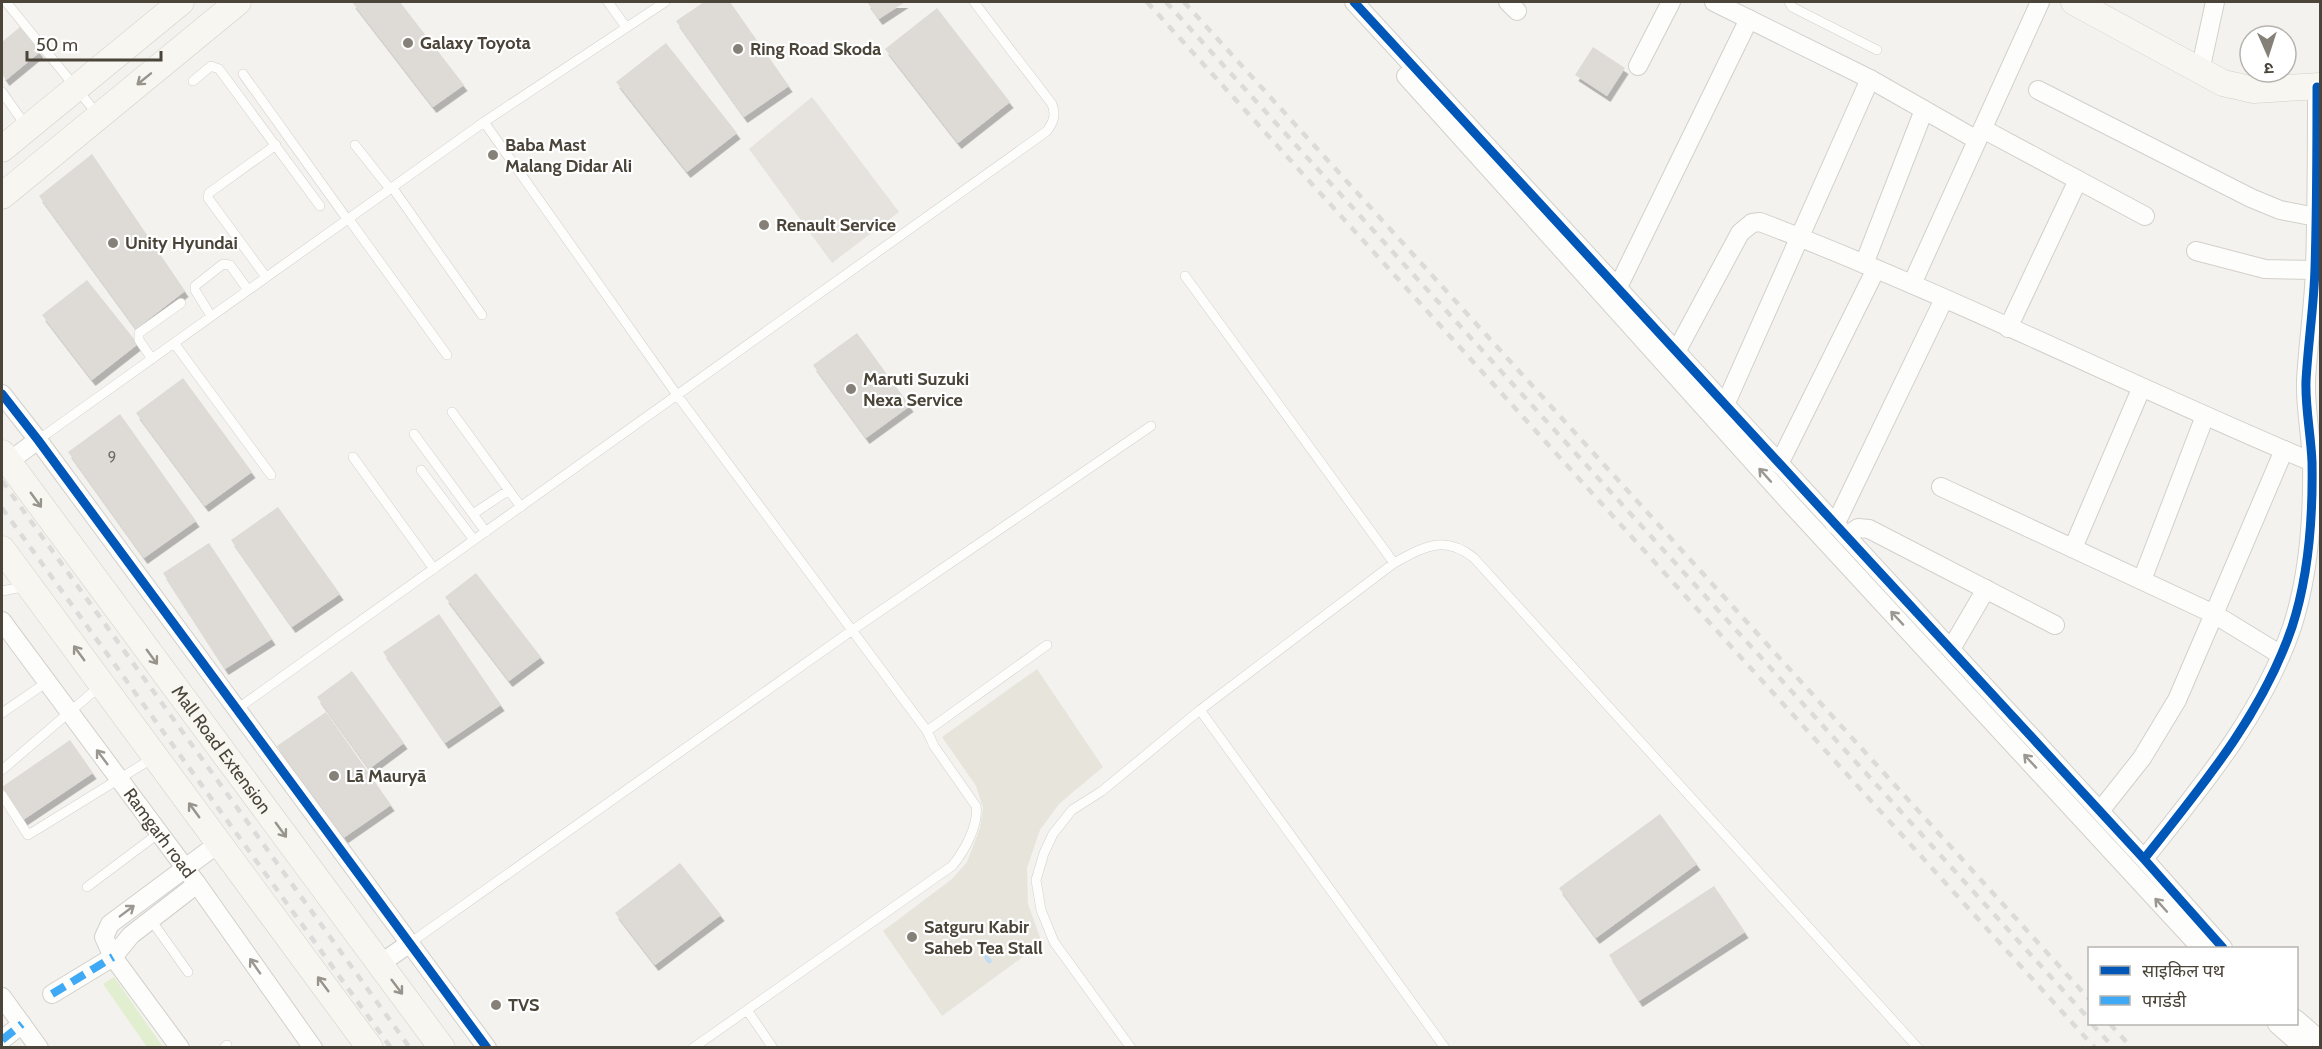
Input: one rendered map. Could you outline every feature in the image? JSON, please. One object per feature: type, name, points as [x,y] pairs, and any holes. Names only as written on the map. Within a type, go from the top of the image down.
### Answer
[{"type":"main road","points":[[2,149],[181,2]]},
{"type":"main road","points":[[2,196],[238,2]]},
{"type":"main road","points":[[2078,2],[2223,83],[2254,90],[2319,87]]},
{"type":"main road","name":"Mall Road Extension","points":[[5,457],[442,1047]]},
{"type":"main road","points":[[2,549],[370,1047]]},
{"type":"street","points":[[1339,2],[1791,504],[2200,947]]},
{"type":"street","points":[[1354,2],[2145,859],[2222,947]]},
{"type":"street","points":[[1638,66],[1671,2]]},
{"type":"street","points":[[1714,2],[1870,79],[1924,110],[2078,180],[2145,216]]},
{"type":"street","points":[[1912,284],[2040,2]]},
{"type":"street","points":[[2200,71],[2215,2]]},
{"type":"street","points":[[1618,287],[1749,19]]},
{"type":"street","points":[[1725,405],[1870,79]]},
{"type":"street","points":[[2145,859],[2226,753],[2259,699],[2281,655],[2301,594],[2308,557],[2312,462],[2306,382],[2315,270],[2319,87]]},
{"type":"street","points":[[2038,90],[2252,198],[2280,210],[2316,217]]},
{"type":"street","points":[[1779,464],[1870,266],[1924,110]]},
{"type":"street","points":[[2008,328],[2078,180]]},
{"type":"street","points":[[1676,352],[1744,227],[1760,222],[1912,284],[2141,388],[2312,462]]},
{"type":"street","points":[[2196,251],[2265,269],[2315,270]]},
{"type":"street","points":[[1841,530],[1944,299]]},
{"type":"street","points":[[2073,548],[2141,388]]},
{"type":"street","points":[[2,394],[487,1047]]},
{"type":"street","points":[[2142,580],[2205,416]]},
{"type":"street","points":[[5,457],[38,440]]},
{"type":"street","points":[[2100,811],[2142,758],[2177,700],[2284,450]]},
{"type":"street","points":[[1941,487],[2214,614],[2281,655]]},
{"type":"street","points":[[1841,530],[1869,529],[2055,625]]},
{"type":"street","points":[[1951,649],[1986,590]]},
{"type":"street","name":"Ramgarh road","points":[[2,621],[197,884],[313,1047]]},
{"type":"street","points":[[180,1047],[113,957],[104,937],[110,924],[219,843]]},
{"type":"street","points":[[52,994],[113,957],[125,941],[197,884]]},
{"type":"street","points":[[380,964],[410,943]]},
{"type":"street","points":[[2,997],[39,1047]]},
{"type":"street","points":[[2298,1022],[2320,1040]]},
{"type":"street","points":[[2,1040],[22,1024]]},
{"type":"street","points":[[2279,1025],[2304,1047]]},
{"type":"lane","points":[[8,2],[98,115]]},
{"type":"lane","points":[[608,2],[626,27]]},
{"type":"lane","points":[[38,440],[484,122],[664,2]]},
{"type":"lane","points":[[237,709],[1047,131],[1053,122],[1055,113],[1052,104],[974,2]]},
{"type":"lane","points":[[1789,2],[1792,7],[1877,50]]},
{"type":"lane","points":[[193,81],[211,66],[219,69],[320,206]]},
{"type":"lane","points":[[243,74],[447,355]]},
{"type":"lane","points":[[3,99],[27,128]]},
{"type":"lane","points":[[484,122],[677,395],[927,731],[934,746],[976,806],[975,822],[960,857],[952,866],[693,1047]]},
{"type":"lane","points":[[266,277],[208,198],[209,193],[276,145]]},
{"type":"lane","points":[[355,145],[391,188],[482,315]]},
{"type":"lane","points":[[211,316],[195,290],[195,286],[223,264],[230,265],[248,290]]},
{"type":"lane","points":[[1185,276],[1394,563]]},
{"type":"lane","points":[[152,359],[139,340],[139,333],[181,303]]},
{"type":"lane","points":[[174,343],[271,475]]},
{"type":"lane","points":[[452,412],[521,507]]},
{"type":"lane","points":[[410,943],[851,631],[1151,426]]},
{"type":"lane","points":[[414,434],[486,532]]},
{"type":"lane","points":[[353,457],[434,569]]},
{"type":"lane","points":[[421,470],[474,540]]},
{"type":"lane","points":[[472,514],[508,490]]},
{"type":"lane","points":[[1131,1047],[1054,942],[1041,910],[1036,880],[1044,853],[1053,834],[1072,810],[1102,791],[1200,710],[1394,563],[1422,548],[1441,544],[1460,547],[1474,558],[1918,1047]]},
{"type":"lane","points":[[2,591],[29,586]]},
{"type":"lane","points":[[927,731],[1047,645]]},
{"type":"lane","points":[[2,713],[47,682]]},
{"type":"lane","points":[[2,770],[101,684]]},
{"type":"lane","points":[[1200,710],[1445,1047]]},
{"type":"lane","points":[[2,795],[28,835],[155,756]]},
{"type":"lane","points":[[87,886],[159,833]]},
{"type":"lane","points":[[151,920],[188,972]]},
{"type":"lane","points":[[747,1010],[772,1047]]},
{"type":"shaded area","points":[[812,97],[899,212],[832,263],[749,149]]},
{"type":"shaded area","points":[[1037,669],[1103,767],[1059,804],[1040,830],[1027,868],[1028,904],[1042,943],[942,1016],[883,931],[952,879],[967,862],[980,828],[983,808],[976,786],[942,737]]},
{"type":"green space","points":[[114,977],[163,1047],[147,1047],[103,984]]},
{"type":"building","name":"Galaxy Toyota","points":[[352,2],[400,2],[464,85],[433,107]]},
{"type":"building","points":[[704,2],[730,2],[789,86],[744,117],[676,21]]},
{"type":"building","points":[[867,2],[905,2],[879,19]]},
{"type":"building","points":[[937,8],[1010,102],[958,143],[885,49]]},
{"type":"building","points":[[20,27],[40,52],[6,80],[2,74],[2,42]]},
{"type":"building","points":[[666,43],[737,133],[687,172],[616,82]]},
{"type":"building","points":[[1593,47],[1625,68],[1607,96],[1575,75]]},
{"type":"building","name":"Unity Hyundai","points":[[92,154],[185,291],[136,329],[39,196]]},
{"type":"building","points":[[87,280],[138,344],[92,380],[42,315]]},
{"type":"building","points":[[857,333],[910,406],[866,438],[813,365]]},
{"type":"building","points":[[183,378],[252,472],[205,506],[136,413]]},
{"type":"building","points":[[120,414],[196,521],[144,558],[68,452]]},
{"type":"building","points":[[278,507],[340,594],[292,627],[231,540]]},
{"type":"building","points":[[209,543],[272,639],[225,669],[163,573]]},
{"type":"building","points":[[476,573],[541,657],[509,681],[445,597]]},
{"type":"building","points":[[439,614],[501,705],[445,743],[383,652]]},
{"type":"building","points":[[352,671],[404,743],[369,769],[317,697]]},
{"type":"building","name":"Lā Mauryā","points":[[326,712],[391,805],[342,839],[277,746]]},
{"type":"building","points":[[70,740],[93,773],[23,820],[2,787]]},
{"type":"building","points":[[1660,814],[1697,864],[1596,938],[1559,888]]},
{"type":"building","points":[[680,863],[721,915],[655,965],[615,913]]},
{"type":"building","points":[[1714,886],[1745,932],[1639,1001],[1609,955]]},
{"type":"waterway","points":[[982,950],[989,961]]},
{"type":"railway","points":[[1147,2],[2095,1048]]},
{"type":"railway","points":[[1166,2],[2088,1018]]},
{"type":"railway","points":[[1184,2],[2088,998]]},
{"type":"railway","points":[[2,481],[410,1048]]},
{"type":"railway","points":[[2,508],[391,1048]]},
{"type":"railway","points":[[2093,1025],[2114,1048]]},
{"type":"railway","points":[[2111,1025],[2132,1048]]},
{"type":"marked path","points":[[52,994],[113,957]]},
{"type":"marked path","points":[[2,1040],[22,1024]]},
{"type":"cycle path","points":[[1354,2],[2144,859],[2222,947]]},
{"type":"cycle path","points":[[2144,859],[2208,777],[2247,720],[2279,659],[2298,607],[2309,546],[2312,504],[2312,462],[2306,381],[2315,268],[2317,87]]},
{"type":"cycle path","points":[[2,394],[487,1048]]},
{"type":"place","name":"Galaxy Toyota","points":[[408,43]]},
{"type":"place","name":"Ring Road Skoda","points":[[738,49]]},
{"type":"place","name":"Baba Mast Malang Didar Ali","points":[[493,155]]},
{"type":"place","name":"Renault Service","points":[[764,225]]},
{"type":"place","name":"Unity Hyundai","points":[[113,243]]},
{"type":"place","name":"Maruti Suzuki Nexa Service","points":[[851,389]]},
{"type":"place","name":"Lā Mauryā","points":[[334,776]]},
{"type":"place","name":"Satguru Kabir Saheb Tea Stall","points":[[912,937]]},
{"type":"place","name":"TVS","points":[[496,1005]]}]
